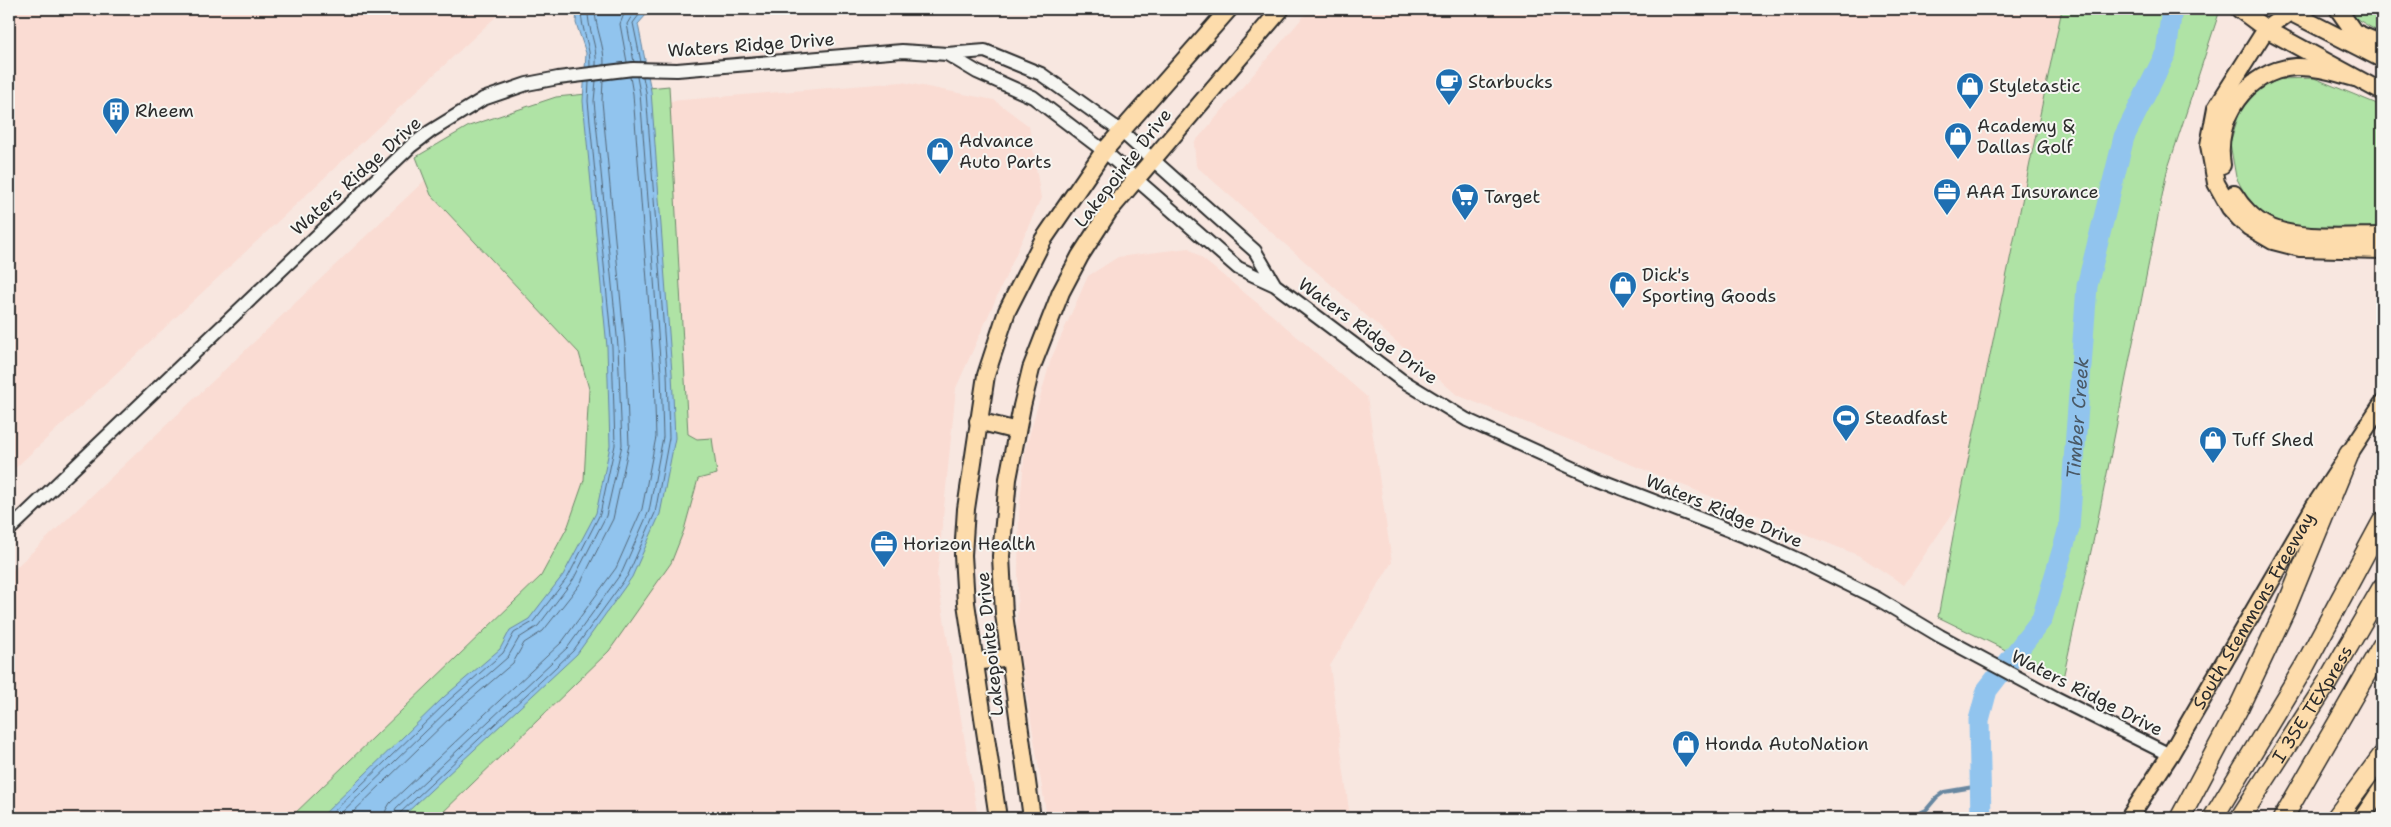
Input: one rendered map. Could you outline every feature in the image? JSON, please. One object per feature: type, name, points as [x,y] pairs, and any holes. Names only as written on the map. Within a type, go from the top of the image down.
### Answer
[{"type":"highway","points":[[2180,818],[2239,707],[2285,610],[2349,454]]},
{"type":"highway","points":[[2304,667],[2382,522]]},
{"type":"highway","points":[[2213,818],[2382,542]]},
{"type":"highway","name":"I 35E TEXpress","points":[[2240,818],[2327,683],[2382,588]]},
{"type":"highway","points":[[2283,818],[2382,646]]},
{"type":"highway","points":[[2336,818],[2382,756]]},
{"type":"highway","points":[[2277,818],[2302,787]]},
{"type":"main road","name":"Lakepointe Drive","points":[[998,818],[966,603],[963,555],[966,509],[986,375],[1007,311],[1042,240],[1104,151],[1229,9]]},
{"type":"main road","name":"Lakepointe Drive","points":[[1032,818],[1009,657],[1004,614],[1001,556],[1008,478],[1031,370],[1061,292],[1080,256],[1109,211],[1281,9]]},
{"type":"main road","points":[[2239,9],[2266,29],[2382,92]]},
{"type":"main road","points":[[2338,9],[2354,32],[2382,44]]},
{"type":"main road","points":[[2382,59],[2289,10],[2266,29],[2222,96],[2212,120],[2210,158],[2216,183],[2222,196],[2239,218],[2255,231],[2273,241],[2300,248],[2382,250]]},
{"type":"main road","points":[[2355,78],[2306,67],[2295,67],[2273,73],[2252,84],[2236,100],[2225,121],[2220,144],[2222,168],[2231,191],[2238,201],[2267,226],[2295,234],[2382,236]]},
{"type":"main road","name":"South Stemmons Freeway","points":[[2129,818],[2170,755],[2310,513],[2382,404]]},
{"type":"main road","points":[[978,422],[1017,431]]},
{"type":"main road","points":[[975,662],[1009,657]]},
{"type":"main road","points":[[2362,818],[2382,788]]},
{"type":"street","name":"Waters Ridge Drive","points":[[9,530],[410,146],[483,99],[527,84],[558,78],[633,69],[677,70],[902,51],[947,54],[985,51],[1041,74],[1122,132],[1255,251],[1275,285]]},
{"type":"street","name":"Waters Ridge Drive","points":[[947,54],[977,72],[1033,97],[1104,151],[1238,268],[1275,285],[1400,378],[1467,420],[1597,479],[1739,534],[1796,559],[1878,599],[1940,636],[2056,698],[2170,755]]},
{"type":"shaded area","points":[[9,9],[504,9],[9,474]]},
{"type":"shaded area","points":[[1310,9],[2062,9],[1959,504],[1904,585],[1860,556],[1457,395],[1196,166],[1194,143]]},
{"type":"shaded area","points":[[902,82],[994,100],[1029,126],[1041,198],[956,388],[937,577],[978,818],[437,818],[609,651],[684,530],[698,478],[697,439],[689,434],[670,101]]},
{"type":"shaded area","points":[[425,180],[431,195],[579,353],[589,393],[584,480],[568,526],[541,576],[290,818],[9,818],[9,574]]},
{"type":"shaded area","points":[[1189,248],[1272,315],[1367,397],[1392,562],[1330,666],[1350,818],[1047,818],[1017,636],[1019,512],[1025,450],[1051,359],[1088,276],[1118,257]]},
{"type":"green space","points":[[2062,9],[2213,9],[2219,13],[2167,171],[2097,524],[2063,678],[1938,617],[1959,504]]},
{"type":"green space","points":[[2350,9],[2382,9],[2382,34],[2352,16]]},
{"type":"green space","points":[[2314,78],[2382,106],[2382,229],[2318,231],[2280,226],[2253,210],[2236,177],[2230,143],[2239,114],[2251,94],[2279,79]]},
{"type":"green space","points":[[669,86],[688,434],[697,439],[712,438],[717,474],[698,479],[684,530],[671,563],[609,651],[437,818],[290,818],[541,576],[568,526],[584,480],[589,389],[579,353],[431,195],[416,157],[469,126],[556,97]]},
{"type":"water","points":[[577,9],[701,9],[646,15],[638,24],[651,91],[675,438],[660,514],[632,577],[577,654],[401,818],[320,818],[444,697],[500,649],[510,630],[529,619],[563,575],[596,513],[610,446],[607,347],[583,101],[586,53],[576,23]]},
{"type":"waterway","name":"Timber Creek","points":[[1981,818],[1979,720],[1987,690],[2042,619],[2069,528],[2087,286],[2124,137],[2166,53],[2172,9]]},
{"type":"waterway","points":[[1909,818],[1926,810],[1944,792],[1979,786]]},
{"type":"place","name":"Starbucks","points":[[1449,106]]},
{"type":"place","name":"Styletastic","points":[[1970,110]]},
{"type":"place","name":"Rheem","points":[[116,135]]},
{"type":"place","name":"Academy & Dallas Golf","points":[[1958,160]]},
{"type":"place","name":"Advance Auto Parts","points":[[940,175]]},
{"type":"place","name":"AAA Insurance","points":[[1947,216]]},
{"type":"place","name":"Target","points":[[1465,221]]},
{"type":"place","name":"Dick's Sporting Goods","points":[[1623,309]]},
{"type":"place","name":"Steadfast","points":[[1846,442]]},
{"type":"place","name":"Tuff Shed","points":[[2213,464]]},
{"type":"place","name":"Horizon Health","points":[[884,568]]},
{"type":"place","name":"Honda AutoNation","points":[[1686,768]]}]
